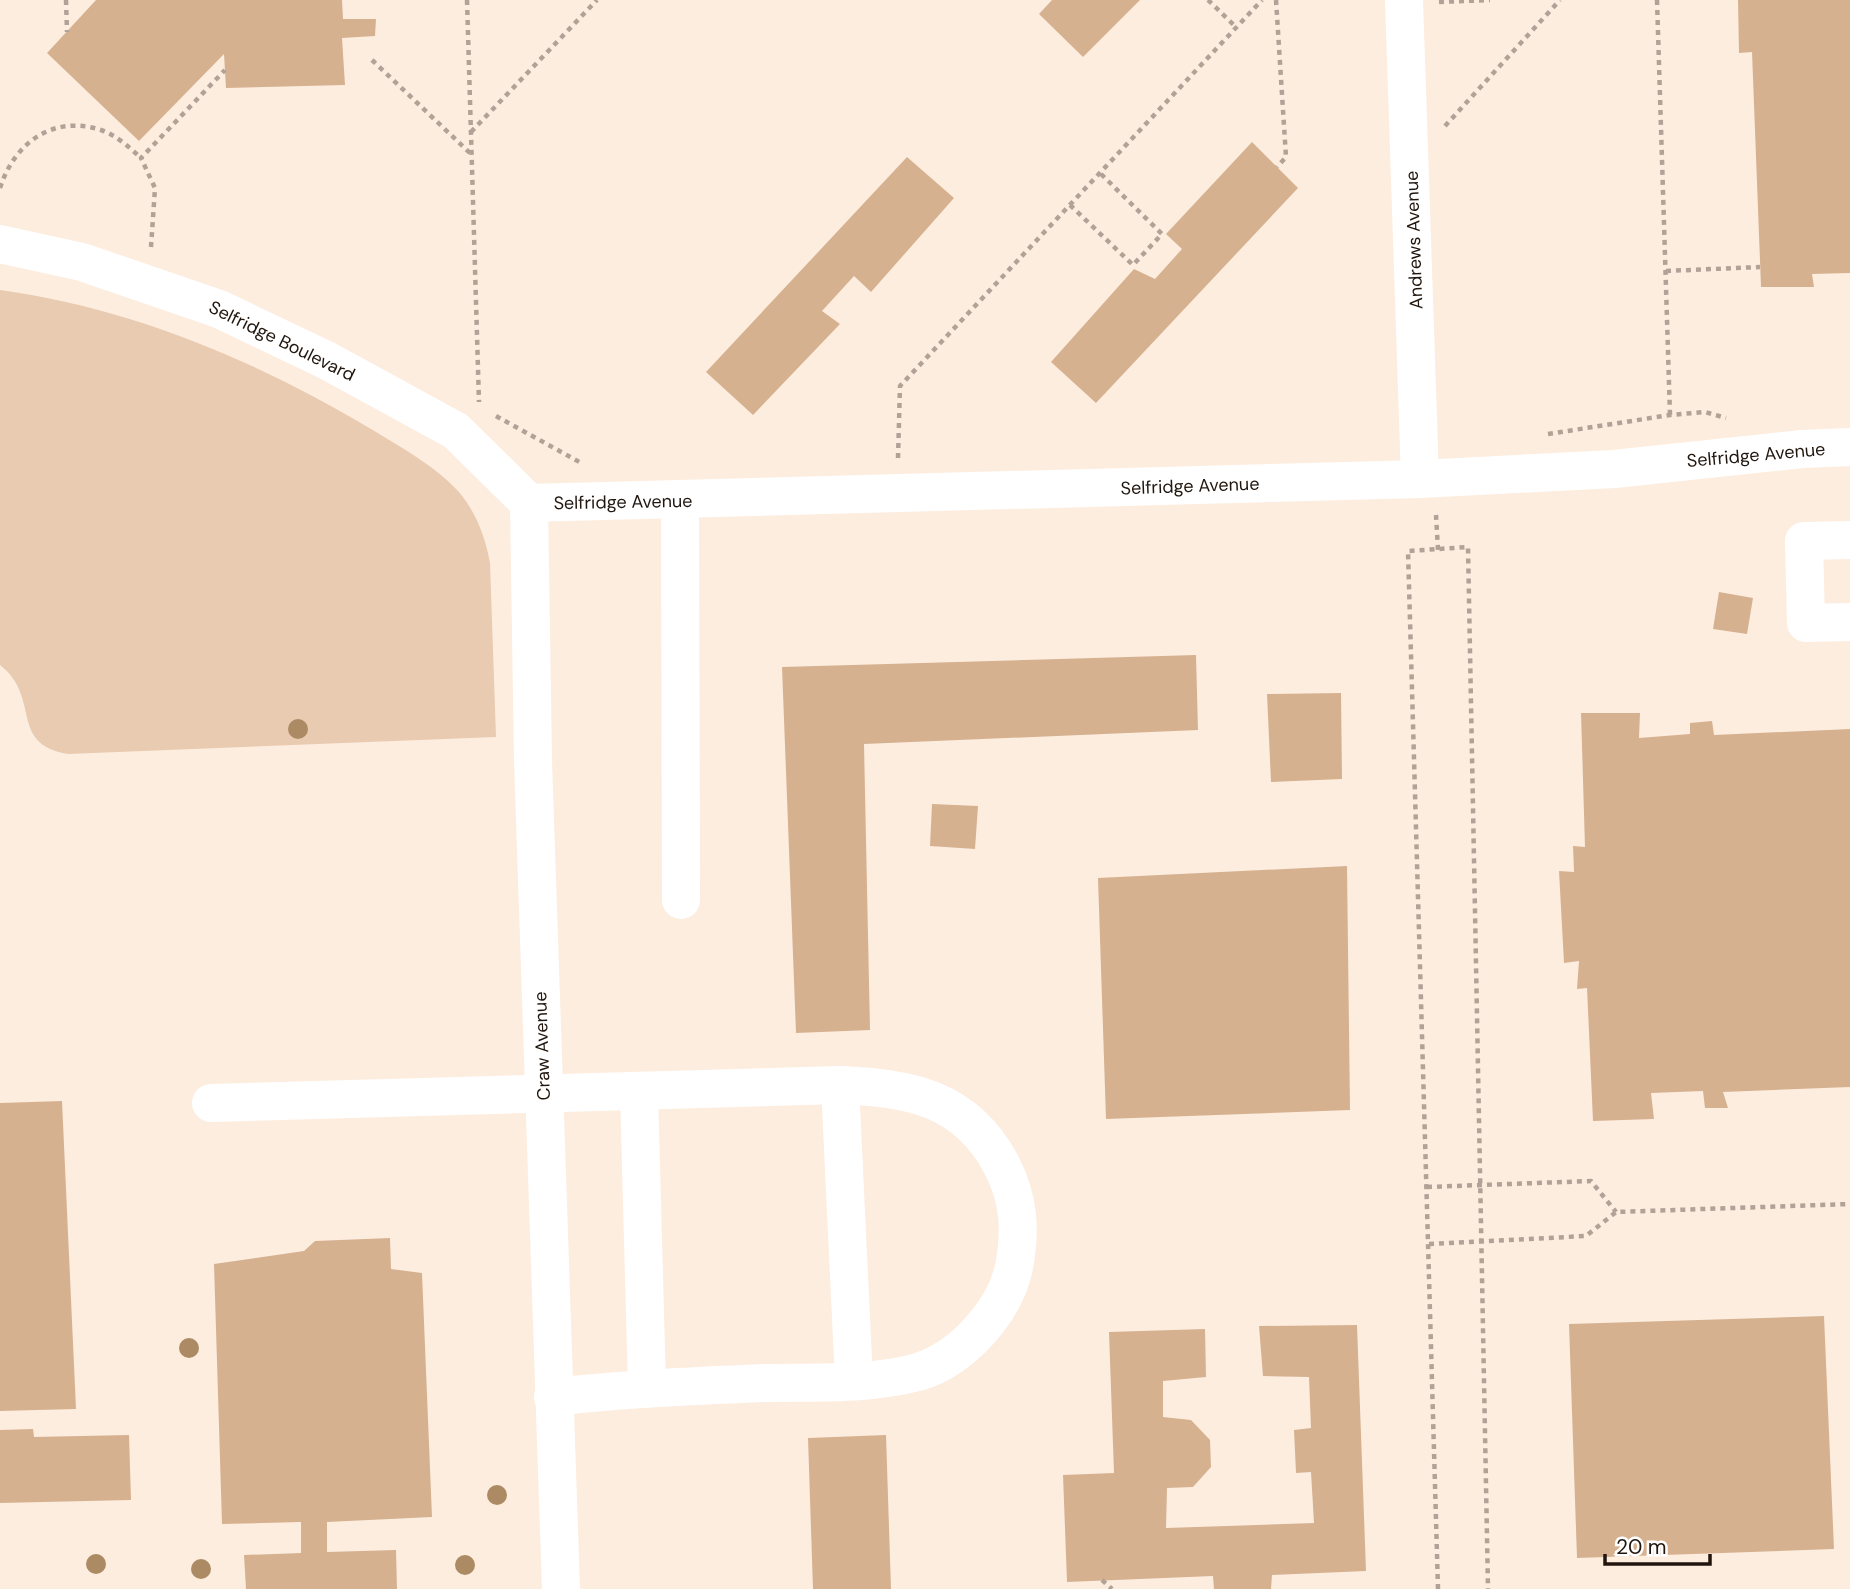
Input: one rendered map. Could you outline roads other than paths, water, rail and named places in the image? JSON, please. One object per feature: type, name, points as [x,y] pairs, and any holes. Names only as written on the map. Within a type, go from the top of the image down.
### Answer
[{"type":"street","name":"Andrews Avenue","points":[[1404,2],[1412,163],[1420,479]]},
{"type":"street","name":"Selfridge Boulevard","points":[[0,244],[82,262],[219,309],[327,360],[456,432],[529,503]]},
{"type":"street","name":"Selfridge Avenue","points":[[529,503],[680,502],[1420,479],[1614,469],[1850,447]]},
{"type":"street","points":[[680,502],[681,900]]},
{"type":"street","name":"Craw Avenue","points":[[529,503],[533,761],[561,1589]]},
{"type":"street","points":[[1850,540],[1804,541],[1806,623],[1850,622]]},
{"type":"street","points":[[211,1103],[639,1093],[840,1085],[902,1090],[931,1097],[961,1115],[1001,1162],[1016,1197],[1020,1237],[1012,1276],[997,1309],[970,1343],[920,1371],[854,1381],[647,1387],[553,1397]]},
{"type":"street","points":[[840,1085],[854,1381]]},
{"type":"street","points":[[639,1093],[647,1387]]}]
